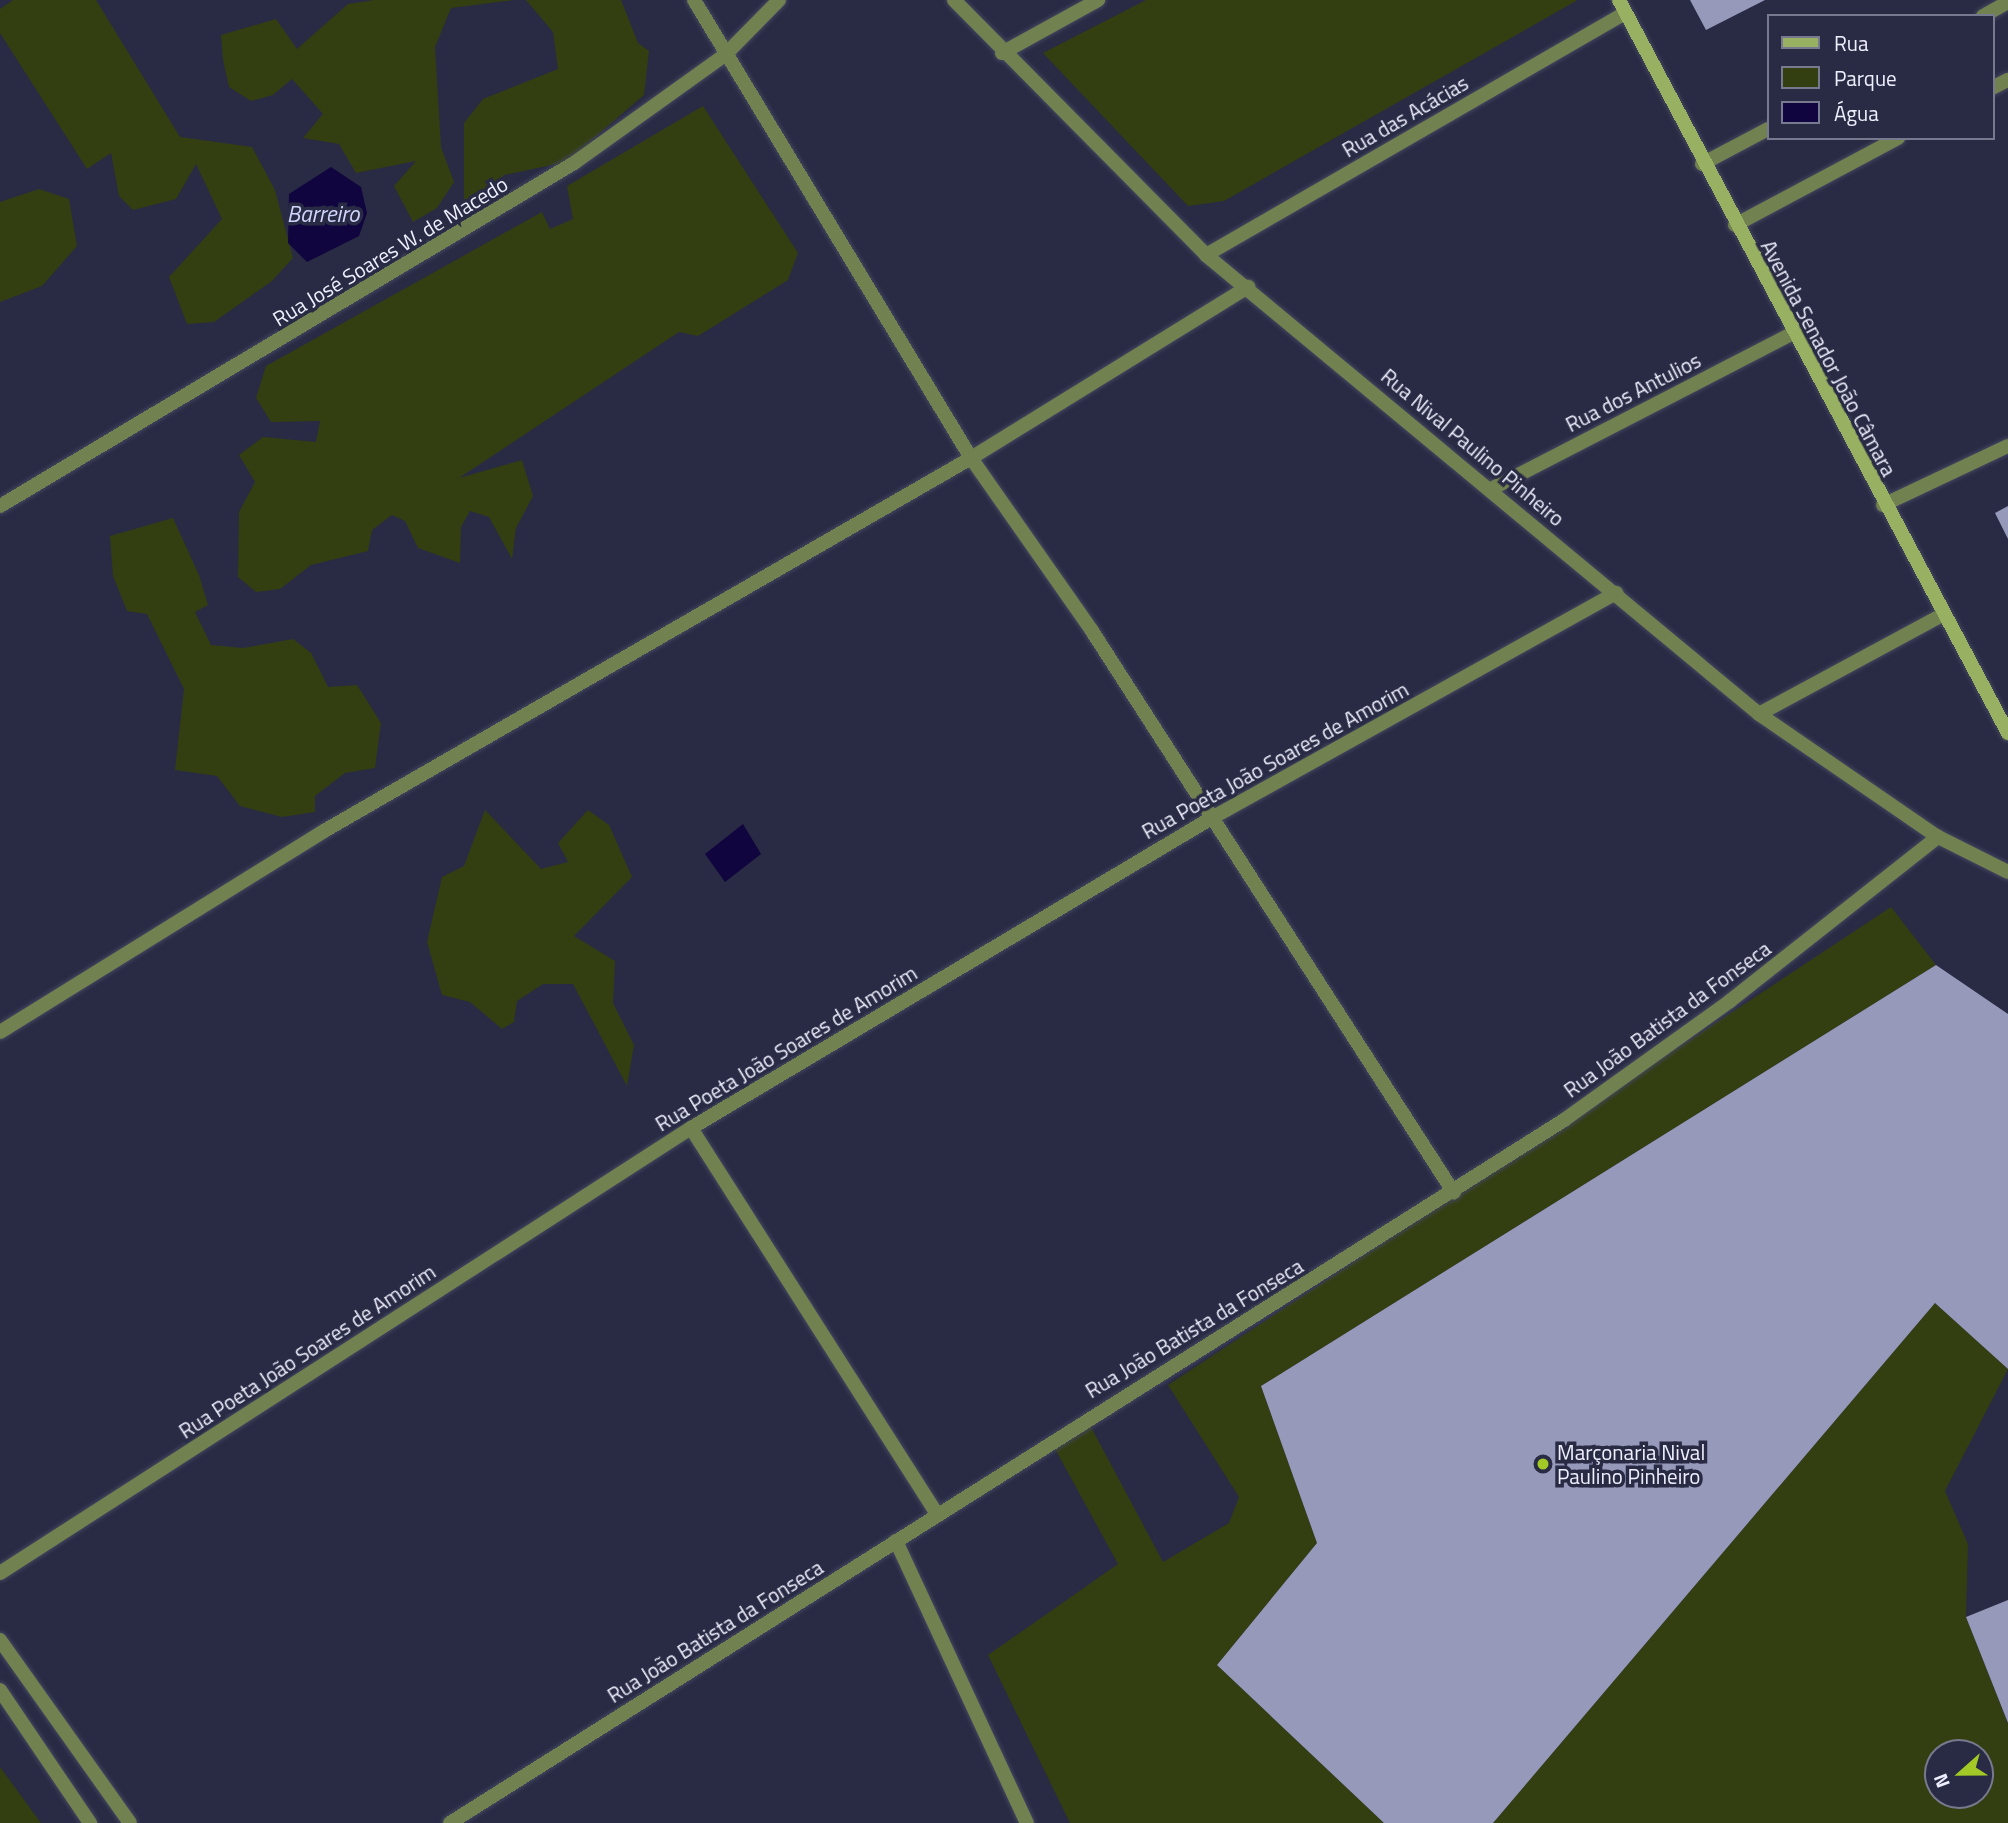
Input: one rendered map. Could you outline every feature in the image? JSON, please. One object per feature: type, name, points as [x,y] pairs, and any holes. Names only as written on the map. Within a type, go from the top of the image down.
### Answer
[{"type":"main road","name":"Avenida Senador João Câmara","points":[[1622,6],[1792,334],[2008,733]]},
{"type":"street","points":[[694,0],[971,458],[1092,631],[1210,819],[1454,1193]]},
{"type":"street","name":"Rua José Soares W. de Macedo","points":[[0,506],[433,252],[725,55],[779,0]]},
{"type":"street","name":"Rua Nival Paulino Pinheiro","points":[[954,0],[1002,53],[1206,255],[1493,488],[1759,714],[1938,837],[2008,872]]},
{"type":"street","points":[[1002,53],[1098,0]]},
{"type":"street","points":[[1987,14],[2008,2]]},
{"type":"street","name":"Rua das Acácias","points":[[1206,255],[1622,6]]},
{"type":"street","points":[[1702,164],[1766,130]]},
{"type":"street","points":[[1735,225],[1894,140]]},
{"type":"street","points":[[0,1032],[324,831],[971,458],[1248,287]]},
{"type":"street","name":"Rua dos Antulios","points":[[1493,488],[1792,334]]},
{"type":"street","points":[[1883,505],[2008,446]]},
{"type":"street","name":"Rua Poeta João Soares de Amorim","points":[[0,1573],[691,1128],[1210,819],[1616,593]]},
{"type":"street","points":[[1759,714],[1944,614]]},
{"type":"street","name":"Rua João Batista da Fonseca","points":[[450,1823],[936,1513],[1454,1193],[1730,1001],[1938,837]]},
{"type":"street","points":[[691,1128],[936,1513]]},
{"type":"street","points":[[896,1541],[1027,1823]]},
{"type":"street","points":[[0,1640],[130,1823]]},
{"type":"street","points":[[0,1690],[90,1823]]},
{"type":"green space","points":[[13,0],[96,0],[180,137],[252,147],[275,190],[293,258],[272,281],[214,322],[187,324],[169,277],[222,219],[196,164],[176,199],[133,210],[119,196],[111,153],[87,169],[0,33],[0,9]]},
{"type":"green space","points":[[374,0],[513,0],[451,8],[435,47],[441,147],[454,182],[437,208],[413,222],[394,186],[416,161],[356,173],[339,144],[303,138],[323,114],[292,79],[273,95],[251,101],[229,87],[223,60],[221,35],[276,19],[297,49],[348,4]]},
{"type":"green space","points":[[526,0],[621,0],[638,43],[649,51],[644,95],[566,162],[504,175],[484,199],[464,199],[464,123],[483,99],[558,69],[553,32]]},
{"type":"green space","points":[[1146,0],[1576,1],[1224,201],[1188,206],[1043,53]]},
{"type":"green space","points":[[703,106],[798,253],[788,280],[698,336],[679,332],[459,478],[522,460],[533,496],[516,528],[512,559],[489,517],[470,511],[461,527],[460,563],[418,548],[405,521],[392,515],[372,530],[368,551],[311,565],[280,589],[256,592],[238,577],[239,512],[255,482],[239,455],[263,437],[316,442],[320,421],[271,422],[256,398],[266,366],[542,212],[550,229],[573,219],[567,186]]},
{"type":"green space","points":[[39,189],[69,199],[77,246],[42,286],[0,302],[0,202]]},
{"type":"green space","points":[[173,518],[199,575],[208,605],[195,612],[211,645],[243,648],[293,639],[311,653],[328,687],[357,685],[381,723],[375,768],[345,773],[315,796],[315,812],[282,817],[240,806],[217,776],[175,770],[184,689],[147,614],[127,611],[113,576],[110,536]]},
{"type":"green space","points":[[485,810],[541,869],[568,862],[558,843],[588,810],[609,825],[632,877],[574,936],[615,961],[613,1003],[634,1045],[627,1086],[573,984],[543,984],[517,1001],[514,1022],[502,1029],[470,1002],[442,995],[427,942],[442,877],[464,866]]},
{"type":"green space","points":[[1891,907],[1936,965],[1261,1386],[1317,1543],[1217,1665],[1384,1823],[1070,1823],[988,1655],[1118,1564],[1054,1447],[1091,1427],[1163,1562],[1229,1523],[1239,1497],[1168,1385]]},
{"type":"green space","points":[[1935,1303],[2008,1369],[1945,1491],[1968,1544],[1966,1617],[2008,1724],[2008,1823],[1493,1823]]},
{"type":"green space","points":[[0,1767],[41,1823],[0,1823]]},
{"type":"water","name":"Barreiro","points":[[331,167],[361,187],[367,213],[359,236],[307,262],[288,243],[289,194]]},
{"type":"water","points":[[743,824],[761,854],[725,882],[705,854]]},
{"type":"building","points":[[1690,0],[1765,0],[1706,30]]},
{"type":"building","points":[[2008,506],[2008,539],[1995,513]]},
{"type":"building","name":"Marçonaria Nival Paulino Pinheiro","points":[[1936,965],[2008,1014],[2008,1369],[1935,1303],[1493,1823],[1384,1823],[1217,1665],[1317,1543],[1261,1386]]},
{"type":"building","points":[[2008,1600],[2008,1723],[1966,1617]]},
{"type":"place","name":"Marçonaria Nival Paulino Pinheiro","points":[[1543,1464]]}]
